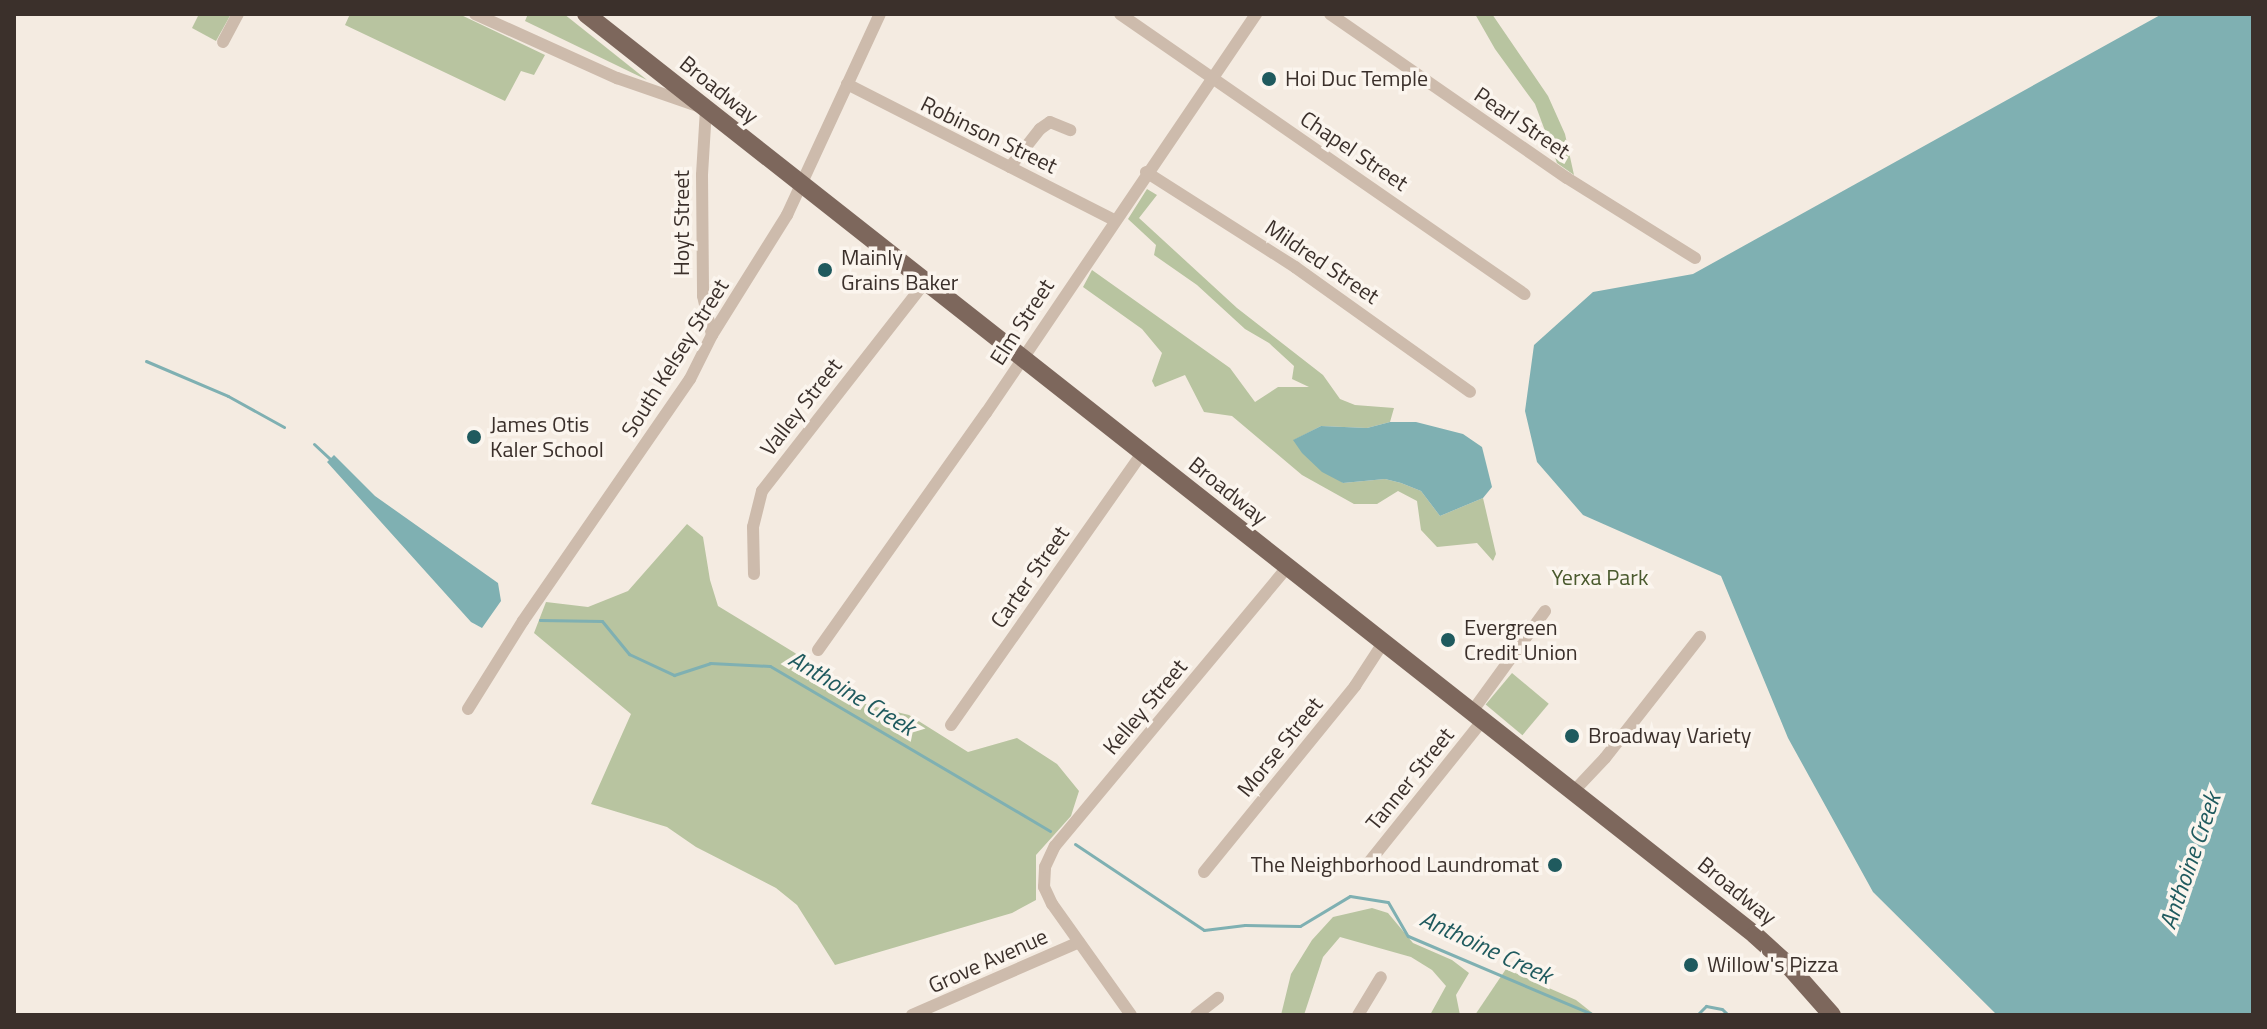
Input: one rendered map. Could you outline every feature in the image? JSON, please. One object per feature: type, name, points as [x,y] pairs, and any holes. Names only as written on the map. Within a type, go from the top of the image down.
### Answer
[{"type":"main road","name":"Broadway","points":[[589,15],[1771,949],[1832,1015]]},
{"type":"street","points":[[223,42],[238,14]]},
{"type":"street","points":[[475,14],[617,78],[706,109]]},
{"type":"street","name":"South Kelsey Street","points":[[468,709],[529,612],[690,379],[712,335],[787,215],[880,14]]},
{"type":"street","name":"Chapel Street","points":[[1120,14],[1525,294]]},
{"type":"street","name":"Elm Street","points":[[818,650],[986,413],[1146,172],[1256,14]]},
{"type":"street","name":"Pearl Street","points":[[1330,14],[1623,216],[1695,258]]},
{"type":"street","name":"Robinson Street","points":[[847,84],[1114,220]]},
{"type":"street","name":"Hoyt Street","points":[[706,109],[702,175],[703,296],[712,335]]},
{"type":"street","points":[[1010,167],[1040,129],[1050,122],[1070,130]]},
{"type":"street","name":"Mildred Street","points":[[1146,172],[1295,267],[1470,392]]},
{"type":"street","name":"Valley Street","points":[[754,574],[753,527],[762,491],[925,282]]},
{"type":"street","name":"Carter Street","points":[[951,725],[1142,453]]},
{"type":"street","name":"Kelley Street","points":[[1079,942],[1052,904],[1043,877],[1055,846],[1287,568]]},
{"type":"street","name":"Tanner Street","points":[[1370,861],[1476,717],[1545,611]]},
{"type":"street","points":[[1572,793],[1605,758],[1700,637]]},
{"type":"street","name":"Morse Street","points":[[1204,872],[1355,686],[1383,643]]},
{"type":"street","points":[[1079,942],[1131,1015]]},
{"type":"street","name":"Grove Avenue","points":[[912,1015],[943,1009],[1079,942]]},
{"type":"street","points":[[1358,1015],[1381,977]]},
{"type":"street","points":[[1196,1015],[1218,998]]},
{"type":"green space","points":[[199,14],[231,14],[216,41],[192,28]]},
{"type":"green space","points":[[350,14],[459,14],[545,55],[534,75],[521,71],[505,101],[345,25]]},
{"type":"green space","points":[[528,14],[564,14],[647,80],[525,21]]},
{"type":"green space","points":[[1475,14],[1492,14],[1548,96],[1565,134],[1574,175],[1557,163],[1535,104],[1495,49]]},
{"type":"green space","points":[[1147,189],[1157,195],[1139,218],[1237,308],[1323,375],[1340,399],[1355,405],[1394,408],[1390,422],[1367,428],[1321,426],[1294,440],[1343,483],[1385,479],[1401,483],[1421,491],[1440,516],[1483,498],[1496,554],[1493,561],[1477,543],[1437,547],[1421,530],[1417,501],[1398,491],[1377,504],[1354,504],[1302,475],[1232,416],[1204,412],[1185,375],[1155,387],[1152,381],[1162,353],[1142,329],[1083,287],[1092,270],[1230,368],[1255,402],[1278,387],[1309,387],[1292,379],[1294,366],[1269,343],[1245,329],[1197,285],[1154,255],[1156,245],[1128,219]]},
{"type":"green space","points":[[687,524],[703,537],[718,606],[795,653],[830,685],[868,705],[909,715],[968,752],[1017,738],[1057,764],[1079,791],[1071,816],[1036,855],[1036,900],[1012,913],[835,965],[797,905],[776,888],[696,847],[667,827],[591,804],[631,714],[534,633],[546,602],[588,607],[628,591]]},
{"type":"green space","points":[[1512,673],[1549,704],[1522,735],[1486,704]]},
{"type":"green space","points":[[1372,908],[1388,913],[1413,943],[1452,960],[1469,973],[1456,995],[1460,1015],[1430,1015],[1446,986],[1432,970],[1411,957],[1340,937],[1323,957],[1304,1015],[1281,1015],[1291,974],[1312,940],[1333,917]]},
{"type":"green space","points":[[1506,969],[1576,1000],[1595,1015],[1475,1015]]},
{"type":"water","points":[[2162,14],[2253,14],[2253,1015],[1997,1015],[1873,892],[1788,738],[1721,576],[1583,515],[1537,462],[1525,411],[1534,345],[1593,292],[1693,274]]},
{"type":"water","points":[[1390,422],[1416,422],[1463,434],[1482,447],[1492,487],[1483,498],[1440,516],[1421,491],[1401,483],[1385,479],[1343,483],[1322,472],[1293,440],[1321,426],[1367,428]]},
{"type":"water","points":[[334,455],[375,496],[498,583],[501,601],[482,628],[471,622],[327,462]]},
{"type":"waterway","name":"Anthoine Creek","points":[[146,361],[228,396],[284,427]]},
{"type":"waterway","name":"Anthoine Creek","points":[[314,444],[331,460]]},
{"type":"waterway","name":"Anthoine Creek","points":[[540,620],[602,621],[629,654],[674,675],[710,663],[770,666],[1050,831]]},
{"type":"waterway","name":"Anthoine Creek","points":[[1075,844],[1204,930],[1245,925],[1300,926],[1350,896],[1388,902],[1408,936],[1594,1015]]},
{"type":"waterway","name":"Anthoine Creek","points":[[1697,1015],[1706,1006],[1722,1009],[1728,1015]]},
{"type":"place","name":"Hoi Duc Temple","points":[[1269,79]]},
{"type":"place","name":"Mainly Grains Baker","points":[[825,270]]},
{"type":"place","name":"James Otis Kaler School","points":[[474,437]]},
{"type":"place","name":"Evergreen Credit Union","points":[[1448,640]]},
{"type":"place","name":"Broadway Variety","points":[[1572,736]]},
{"type":"place","name":"The Neighborhood Laundromat","points":[[1555,865]]},
{"type":"place","name":"Willow's Pizza","points":[[1691,965]]},
{"type":"park label","name":"Yerxa Park","points":[[1600,578]]}]
